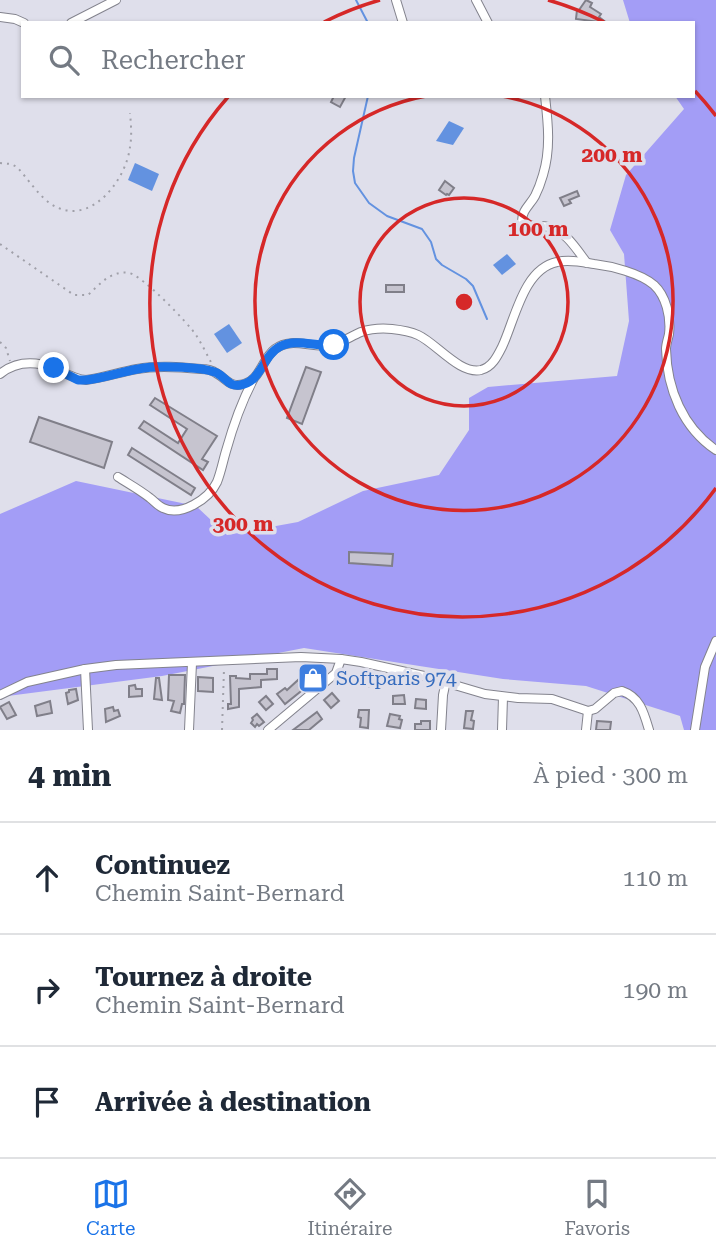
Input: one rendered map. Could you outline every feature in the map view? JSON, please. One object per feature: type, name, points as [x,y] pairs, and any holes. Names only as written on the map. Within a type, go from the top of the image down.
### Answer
[{"type":"street","points":[[75,21],[116,0]]},
{"type":"street","points":[[396,0],[402,21]]},
{"type":"street","points":[[476,0],[487,21]]},
{"type":"street","points":[[0,17],[21,22]]},
{"type":"street","points":[[545,98],[549,135],[544,173],[535,196],[524,211],[522,221],[529,226],[550,227],[558,231],[586,263]]},
{"type":"street","points":[[118,477],[163,508],[172,510],[182,509],[210,494],[242,400],[269,355],[281,346],[301,342],[330,345],[362,332],[388,328],[418,335],[456,363],[467,369],[481,370],[496,360],[523,294],[537,272],[556,262],[566,261],[607,266],[641,277],[654,285],[666,304],[669,320],[667,364],[676,399],[687,423],[716,450]]},
{"type":"street","points":[[0,374],[12,366],[30,363],[54,368],[78,380],[149,368],[202,369],[218,374],[234,385],[254,379]]},
{"type":"street","points":[[695,730],[705,667],[716,641]]},
{"type":"street","points":[[0,695],[27,682],[116,665],[301,657],[341,659],[446,681],[485,694],[552,699],[588,711],[595,709],[614,693],[622,691],[634,696],[639,702],[649,730]]},
{"type":"street","points":[[268,730],[336,673],[341,659]]},
{"type":"street","points":[[189,730],[192,663]]},
{"type":"street","points":[[85,669],[88,730]]},
{"type":"street","points":[[441,730],[446,681]]},
{"type":"street","points":[[502,730],[503,697]]},
{"type":"street","points":[[586,730],[588,711]]},
{"type":"path","points":[[0,163],[17,167],[52,204],[64,210],[92,207],[113,187],[123,171],[130,149],[130,113]]},
{"type":"path","points":[[0,244],[74,295],[88,295],[106,279],[120,273],[131,273],[142,279],[197,336],[218,374]]},
{"type":"path","points":[[0,342],[6,348],[12,366]]},
{"type":"path","points":[[222,730],[225,661]]},
{"type":"shaded area","points":[[623,0],[716,0],[716,730],[684,730],[680,716],[586,686],[503,679],[304,648],[162,676],[0,697],[0,514],[76,481],[196,506],[227,535],[298,522],[363,491],[439,475],[469,430],[469,398],[488,387],[617,376],[629,321],[624,254],[610,230],[626,175],[684,109],[676,98],[695,98],[695,21],[629,21]]},
{"type":"water","points":[[449,121],[464,128],[453,145],[436,141]]},
{"type":"water","points":[[135,163],[159,174],[152,191],[128,180]]},
{"type":"water","points":[[507,254],[516,264],[502,275],[493,265]]},
{"type":"water","points":[[229,324],[242,343],[227,353],[214,334]]},
{"type":"building","points":[[586,0],[592,3],[590,7],[601,14],[599,17],[604,21],[576,19]]},
{"type":"building","points":[[333,98],[345,98],[340,107],[331,102]]},
{"type":"building","points":[[445,181],[454,188],[449,195],[439,190]]},
{"type":"building","points":[[577,191],[579,196],[569,200],[571,203],[564,206],[560,198]]},
{"type":"building","points":[[386,285],[404,285],[404,292],[386,292]]},
{"type":"building","points":[[306,367],[321,372],[302,424],[287,418]]},
{"type":"building","points":[[155,398],[217,436],[202,459],[208,462],[203,470],[139,428],[144,421],[178,443],[187,429],[150,405]]},
{"type":"building","points":[[39,417],[112,442],[104,468],[30,442]]},
{"type":"building","points":[[132,448],[195,488],[191,495],[128,455]]},
{"type":"building","points":[[349,552],[393,554],[392,566],[349,563]]},
{"type":"building","points":[[316,668],[321,675],[285,704],[277,694],[285,688],[287,690],[310,669],[312,672]]},
{"type":"building","points":[[267,669],[277,669],[277,679],[261,680],[261,687],[239,689],[239,707],[228,709],[228,704],[231,704],[230,676],[250,679],[250,674],[267,674]]},
{"type":"building","points":[[169,675],[185,675],[184,704],[180,713],[171,711],[174,701],[168,700]]},
{"type":"building","points":[[362,676],[372,676],[372,687],[362,686]]},
{"type":"building","points":[[198,677],[213,678],[213,692],[198,691]]},
{"type":"building","points":[[156,678],[159,678],[162,700],[154,699]]},
{"type":"building","points":[[135,685],[136,689],[142,689],[142,696],[129,697],[129,686]]},
{"type":"building","points":[[76,689],[78,700],[68,704],[66,693]]},
{"type":"building","points":[[332,693],[339,701],[331,708],[324,700]]},
{"type":"building","points":[[404,695],[405,704],[393,704],[393,696]]},
{"type":"building","points":[[266,696],[273,704],[266,710],[259,702]]},
{"type":"building","points":[[416,699],[426,700],[426,709],[415,708]]},
{"type":"building","points":[[50,701],[52,713],[37,716],[35,706]]},
{"type":"building","points":[[9,702],[16,715],[7,719],[0,707]]},
{"type":"building","points":[[113,707],[114,711],[118,710],[120,716],[106,722],[105,709]]},
{"type":"building","points":[[359,710],[369,710],[368,728],[360,727]]},
{"type":"building","points":[[466,711],[473,711],[473,729],[464,728]]},
{"type":"building","points":[[317,712],[322,719],[309,730],[293,730]]},
{"type":"building","points":[[257,714],[264,722],[255,727],[251,723]]},
{"type":"building","points":[[390,714],[400,716],[400,728],[387,726]]},
{"type":"building","points":[[421,721],[430,721],[430,730],[415,730],[415,724],[421,724]]},
{"type":"building","points":[[597,721],[611,722],[610,730],[596,730]]},
{"type":"waterway","points":[[356,0],[367,21]]},
{"type":"waterway","points":[[368,98],[354,158],[355,183],[369,203],[387,216],[422,229],[431,242],[436,259],[473,286],[487,319]]},
{"type":"place","name":"Softparis 974","points":[[313,678]]},
{"type":"route","points":[[54,368],[78,380],[97,379],[138,369],[202,369],[213,371],[229,383],[240,385],[254,379],[269,355],[281,346],[301,342],[334,345]]}]
